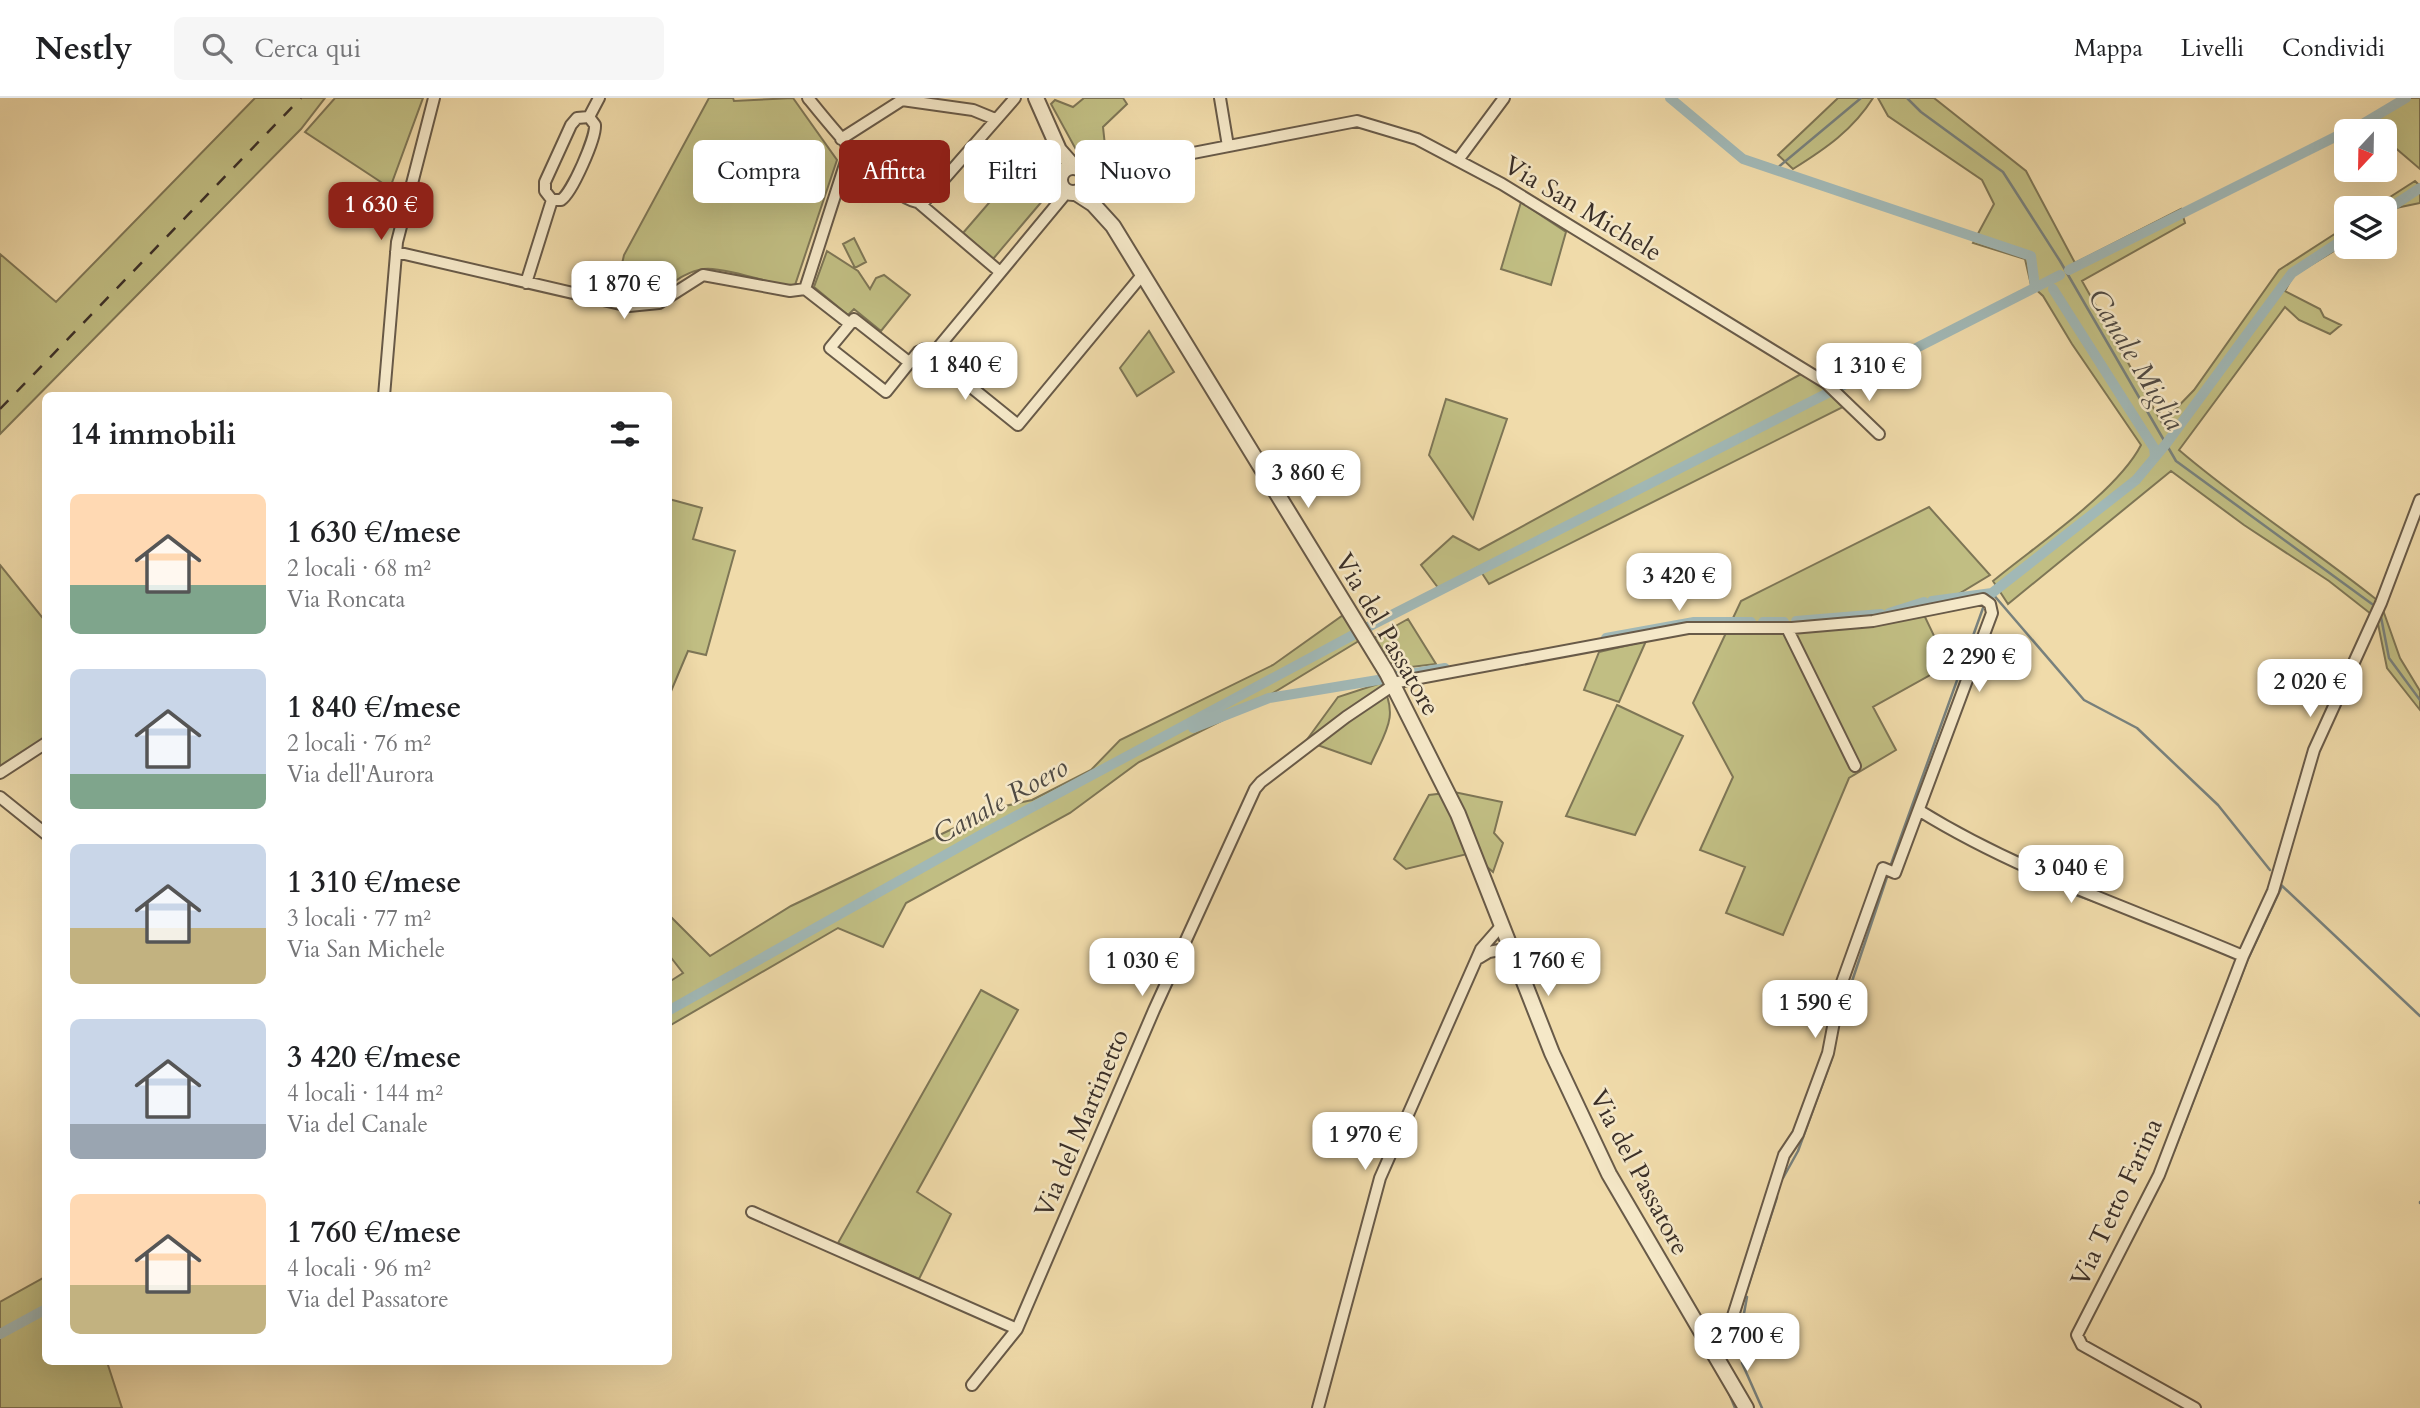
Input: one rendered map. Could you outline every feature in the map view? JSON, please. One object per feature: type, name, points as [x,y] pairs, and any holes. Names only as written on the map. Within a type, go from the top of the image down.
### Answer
[{"type":"street","points":[[384,392],[396,252],[435,98]]},
{"type":"street","points":[[589,117],[599,98]]},
{"type":"street","points":[[808,98],[841,139],[902,100],[973,110],[995,119]]},
{"type":"street","points":[[950,172],[1015,98]]},
{"type":"street","name":"Via del Passatore","points":[[1036,98],[1075,180]]},
{"type":"street","points":[[1220,98],[1228,146]]},
{"type":"street","points":[[1458,160],[1504,98]]},
{"type":"street","points":[[526,283],[552,200],[544,186],[571,125],[577,118],[589,117]]},
{"type":"street","points":[[552,200],[561,200],[569,191],[595,130],[589,117]]},
{"type":"street","name":"Via San Michele","points":[[1195,153],[1357,121],[1417,139],[1458,160],[1833,391],[1879,434]]},
{"type":"street","points":[[932,355],[1075,180]]},
{"type":"street","points":[[805,289],[839,183]]},
{"type":"street","points":[[919,203],[1000,272]]},
{"type":"street","name":"Via del Passatore","points":[[1092,203],[1113,226],[1393,684],[1458,814],[1552,1053],[1609,1174],[1665,1274],[1717,1354],[1746,1408]]},
{"type":"street","points":[[396,252],[526,283],[641,306],[659,303],[704,275],[790,291],[805,289],[850,324]]},
{"type":"street","points":[[910,363],[854,318],[830,348],[886,393],[925,349],[1018,425],[1143,274]]},
{"type":"street","points":[[1920,811],[2004,859],[2046,878],[2244,956],[2273,891],[2314,750],[2381,603],[2420,500]]},
{"type":"street","points":[[1393,684],[1688,628],[1787,628],[1873,621],[1979,599],[1987,601],[1992,612],[1895,873],[1883,868],[1841,985],[1828,1053],[1798,1134],[1784,1155],[1725,1341],[1717,1354]]},
{"type":"street","points":[[1787,628],[1855,766]]},
{"type":"street","name":"Via del Martinetto","points":[[972,1385],[1017,1329],[1154,1010],[1255,789],[1346,717],[1393,684]]},
{"type":"street","points":[[0,773],[42,746]]},
{"type":"street","points":[[0,797],[42,831]]},
{"type":"street","points":[[1318,1408],[1380,1178],[1476,960],[1502,925]]},
{"type":"street","points":[[1476,960],[1489,952],[1510,948]]},
{"type":"street","name":"Via Tetto Farina","points":[[2195,1408],[2082,1345],[2077,1335],[2159,1175],[2244,956]]},
{"type":"street","points":[[752,1212],[1017,1329]]},
{"type":"shaded area","points":[[255,98],[325,98],[301,129],[0,434],[0,254],[56,302]]},
{"type":"shaded area","points":[[335,98],[423,98],[390,188],[305,132]]},
{"type":"shaded area","points":[[709,98],[733,98],[734,101],[793,98],[823,140],[693,140],[693,203],[823,203],[794,288],[734,273],[704,269],[680,278],[656,294],[646,297],[615,294],[624,255]]},
{"type":"shaded area","points":[[1084,98],[1123,98],[1127,104],[1103,127],[1104,140],[1075,140],[1075,148],[1051,104],[1055,100],[1073,107]]},
{"type":"shaded area","points":[[1838,98],[1873,98],[1857,120],[1838,138],[1793,169],[1778,155]]},
{"type":"shaded area","points":[[1878,98],[1934,98],[2026,171],[2075,263],[2181,209],[2185,223],[2082,281],[2162,423],[2194,390],[2279,270],[2334,234],[2334,251],[2293,276],[2285,291],[2320,309],[2324,317],[2341,325],[2330,334],[2299,320],[2285,307],[2179,450],[2227,489],[2377,600],[2371,614],[2329,581],[2244,525],[2171,471],[2008,604],[1993,581],[2095,499],[2114,481],[2141,445],[2072,344],[2043,296],[2031,285],[2025,259],[1973,243],[1994,204],[1982,180],[1888,116]]},
{"type":"shaded area","points":[[2410,98],[2420,98],[2420,169],[2398,150],[2398,119],[2377,119]]},
{"type":"shaded area","points":[[825,143],[837,160],[825,196]]},
{"type":"shaded area","points":[[2415,181],[2420,186],[2420,203],[2397,208],[2397,196],[2392,196]]},
{"type":"shaded area","points":[[1521,202],[1566,232],[1551,285],[1501,269]]},
{"type":"shaded area","points":[[989,203],[1041,203],[993,259],[963,233]]},
{"type":"shaded area","points":[[854,238],[866,262],[855,268],[843,244]]},
{"type":"shaded area","points":[[827,251],[858,271],[870,289],[876,278],[884,275],[910,295],[881,331],[854,309],[848,315],[814,287]]},
{"type":"shaded area","points":[[1149,331],[1174,372],[1137,396],[1120,368]]},
{"type":"shaded area","points":[[1803,373],[1823,384],[1843,407],[1489,584],[1478,567],[1439,589],[1421,565],[1453,536],[1479,550]]},
{"type":"shaded area","points":[[1446,399],[1507,419],[1473,519],[1429,455]]},
{"type":"shaded area","points":[[672,500],[702,508],[693,539],[735,551],[706,655],[688,651],[672,689]]},
{"type":"shaded area","points":[[1929,507],[1990,575],[1924,615],[1948,665],[1873,707],[1896,750],[1849,778],[1783,935],[1726,913],[1745,867],[1700,850],[1733,777],[1693,703],[1741,601]]},
{"type":"shaded area","points":[[0,565],[42,617],[42,749],[6,775],[0,775]]},
{"type":"shaded area","points":[[2383,610],[2400,658],[2420,691],[2420,710],[2387,668],[2377,619]]},
{"type":"shaded area","points":[[1346,613],[1362,639],[1255,704],[1139,762],[1070,813],[906,903],[883,947],[838,928],[672,1024],[672,980],[683,973],[672,959],[672,918],[710,956],[791,906],[996,808],[1032,800],[1091,770],[1120,740],[1273,665]]},
{"type":"shaded area","points":[[1408,619],[1436,664],[1394,669],[1374,638]]},
{"type":"shaded area","points":[[1646,641],[1619,702],[1584,690],[1599,652]]},
{"type":"shaded area","points":[[1381,683],[1387,695],[1390,715],[1371,764],[1306,741],[1338,697]]},
{"type":"shaded area","points":[[1617,705],[1683,736],[1635,835],[1566,816]]},
{"type":"shaded area","points":[[1454,792],[1502,802],[1494,833],[1503,843],[1493,872],[1471,853],[1406,869],[1394,859],[1429,795]]},
{"type":"shaded area","points":[[981,990],[1018,1010],[917,1192],[951,1214],[919,1279],[838,1243]]},
{"type":"shaded area","points":[[42,1279],[42,1365],[108,1365],[122,1408],[0,1408],[0,1302]]},
{"type":"waterway","points":[[1670,98],[1743,159],[2031,256],[2035,287]]},
{"type":"waterway","points":[[1775,170],[1861,98]]},
{"type":"waterway","name":"Canale Miglia","points":[[1907,98],[1921,112],[2003,172],[2060,261],[2176,461],[2372,604]]},
{"type":"waterway","points":[[2371,119],[2406,98]]},
{"type":"waterway","points":[[2069,270],[2334,138]]},
{"type":"waterway","points":[[2397,203],[2420,188]]},
{"type":"waterway","points":[[1932,601],[1992,593],[2136,480],[2166,444],[2292,273],[2334,246]]},
{"type":"waterway","points":[[1368,627],[2060,275]]},
{"type":"waterway","points":[[2053,289],[2154,448],[2155,457]]},
{"type":"waterway","points":[[1992,593],[2084,700],[2137,728],[2218,805],[2270,870]]},
{"type":"waterway","points":[[1889,613],[1924,602]]},
{"type":"waterway","points":[[1890,867],[1983,608]]},
{"type":"waterway","points":[[1796,621],[1881,614]]},
{"type":"waterway","name":"Canale Miglia","points":[[2381,617],[2389,658],[2420,700]]},
{"type":"waterway","points":[[1606,638],[1694,622],[1751,622]]},
{"type":"waterway","points":[[1763,622],[1784,622]]},
{"type":"waterway","name":"Canale Roero","points":[[672,1009],[984,833],[1355,634]]},
{"type":"waterway","points":[[1397,676],[1445,668]]},
{"type":"waterway","points":[[1193,728],[1269,698],[1384,679]]},
{"type":"waterway","points":[[1840,1017],[1888,874]]},
{"type":"waterway","points":[[2278,882],[2420,1016]]},
{"type":"waterway","points":[[2174,1151],[2247,961],[2282,886]]},
{"type":"waterway","points":[[2067,892],[2096,902]]},
{"type":"waterway","points":[[1783,1178],[1798,1151],[1832,1058]]},
{"type":"waterway","points":[[1738,1317],[1777,1197]]},
{"type":"waterway","points":[[1740,1335],[1747,1297]]},
{"type":"waterway","name":"Canale Roero","points":[[0,1334],[42,1311]]},
{"type":"waterway","points":[[1742,1363],[1762,1408]]},
{"type":"waterway","points":[[1728,1391],[1735,1408]]},
{"type":"railway","points":[[0,409],[301,98]]}]
